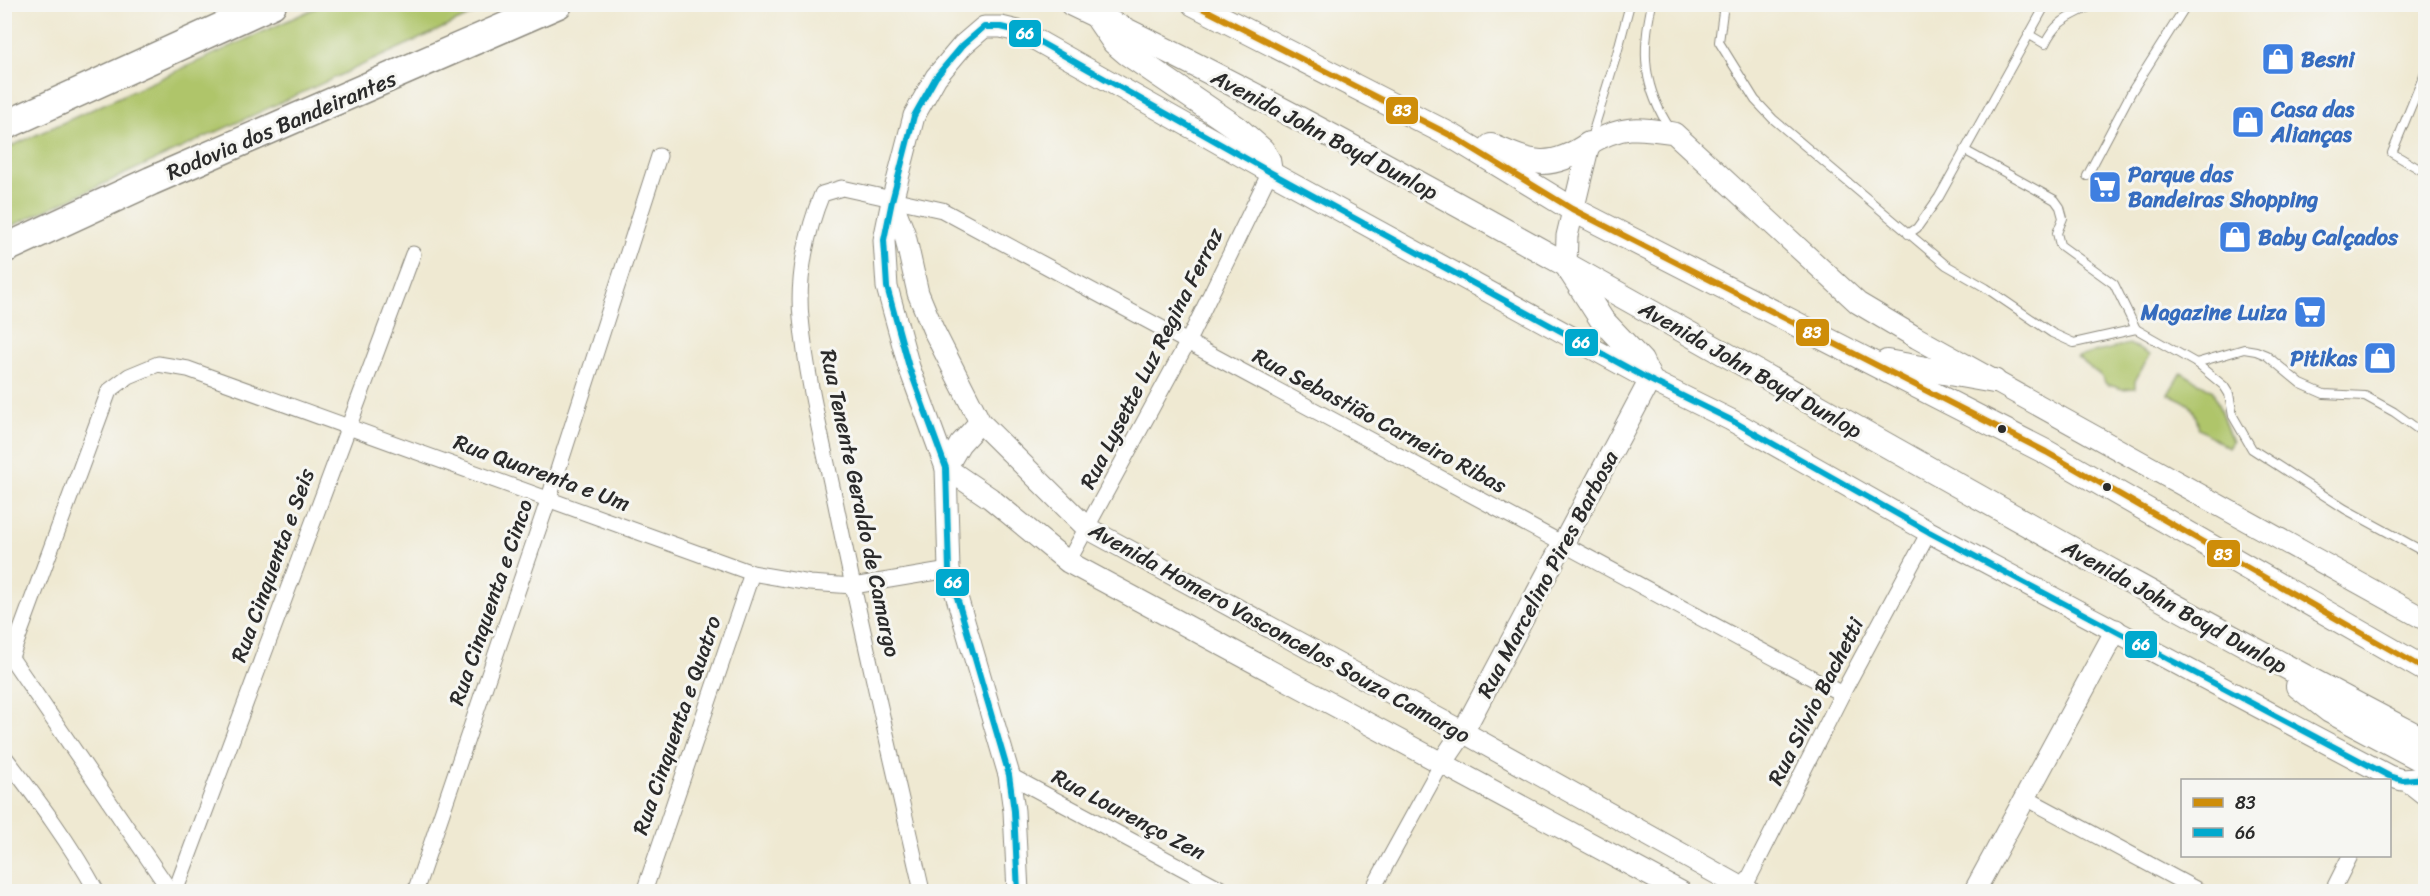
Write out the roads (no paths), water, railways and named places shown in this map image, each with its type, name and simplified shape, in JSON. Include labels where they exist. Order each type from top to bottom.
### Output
[{"type":"highway","points":[[4,126],[272,4]]},
{"type":"highway","name":"Rodovia dos Bandeirantes","points":[[4,249],[151,181],[558,4]]},
{"type":"main road","name":"Avenida John Boyd Dunlop","points":[[1072,4],[1256,95],[1720,350],[1979,499],[2426,741]]},
{"type":"main road","points":[[1194,4],[1452,136],[1572,209],[2046,452],[2426,670]]},
{"type":"main road","points":[[1096,16],[1114,42],[1127,53],[1237,128],[1262,150],[1268,160],[1270,172]]},
{"type":"main road","points":[[1018,891],[1015,821],[1009,775],[949,570],[946,468],[909,367],[887,287],[884,240],[914,116],[936,77],[963,45],[984,27],[1001,27],[1022,32],[1270,172],[1650,380],[1731,420],[1929,531],[2393,779],[2426,778]]},
{"type":"main road","points":[[1452,136],[1480,142],[1534,162],[1551,162],[1564,159],[1610,132],[1634,127],[1674,134],[1858,303],[1994,381],[2426,620]]},
{"type":"main road","points":[[1589,144],[1572,209],[1567,236],[1566,265],[1602,320],[1641,361],[1650,380]]},
{"type":"main road","name":"Avenida Homero Vasconcelos Souza Camargo","points":[[892,201],[905,235],[918,293],[933,329],[980,422],[1087,528],[1463,732],[1745,890]]},
{"type":"main road","points":[[1862,357],[1994,381]]},
{"type":"main road","name":"Rua Marcelino Pires Barbosa","points":[[1442,763],[1463,732],[1650,380]]},
{"type":"main road","points":[[946,468],[960,444],[980,422]]},
{"type":"main road","name":"Avenida Homero Vasconcelos Souza Camargo","points":[[946,468],[990,498],[1068,562],[1681,891]]},
{"type":"main road","points":[[1974,891],[2116,630]]},
{"type":"main road","points":[[2263,654],[2330,711],[2426,762]]},
{"type":"street","name":"Rua Cinquenta e Cinco","points":[[414,891],[549,498],[659,156]]},
{"type":"street","name":"Rua Lysette Luz Regina Ferraz","points":[[1068,562],[1187,344],[1270,172]]},
{"type":"street","name":"Rua Tenente Geraldo de Camargo","points":[[892,201],[866,192],[842,188],[822,194],[811,222],[802,275],[801,317],[816,412],[922,891]]},
{"type":"street","name":"Rua Sebastião Carneiro Ribas","points":[[892,201],[942,210],[1187,344],[1564,542],[1842,694]]},
{"type":"street","name":"Rua Cinquenta e Seis","points":[[173,891],[413,254]]},
{"type":"street","name":"Rua Quarenta e Um","points":[[8,653],[109,391],[129,376],[158,364],[188,369],[752,573],[810,583],[853,586],[949,570]]},
{"type":"street","name":"Rua Silvio Bachetti","points":[[1745,890],[1842,694],[1929,531]]},
{"type":"street","name":"Rua Cinquenta e Quatro","points":[[644,891],[752,573]]},
{"type":"street","points":[[8,653],[173,891]]},
{"type":"street","points":[[4,756],[49,814],[79,858],[97,891]]},
{"type":"street","name":"Rua Marcelino Pires Barbosa","points":[[1371,891],[1442,763]]},
{"type":"street","name":"Rua Lourenço Zen","points":[[1009,775],[1227,891]]},
{"type":"street","points":[[2393,779],[2426,799]]},
{"type":"street","points":[[2026,798],[2201,891]]},
{"type":"street","points":[[2332,891],[2349,857]]},
{"type":"lane","points":[[1589,144],[1630,4]]},
{"type":"lane","points":[[1652,4],[1645,55],[1650,87],[1658,109],[1674,134]]},
{"type":"lane","points":[[1724,4],[1719,42],[1755,99],[1773,119],[1946,265],[1986,288],[2052,333],[2074,343],[2136,330]]},
{"type":"lane","points":[[1908,234],[1917,228],[1939,196],[2046,4]]},
{"type":"lane","points":[[2028,34],[2044,44],[2050,33],[2065,18],[2094,4]]},
{"type":"lane","points":[[2087,176],[2132,91],[2187,4]]},
{"type":"lane","points":[[2426,70],[2392,153],[2426,173]]},
{"type":"lane","points":[[1964,150],[2055,200],[2063,218],[2057,233],[2060,245],[2114,284],[2136,330],[2196,363],[2224,386],[2229,394],[2234,416],[2252,449],[2344,509],[2426,553]]},
{"type":"lane","points":[[2196,363],[2244,349],[2256,351],[2266,356],[2301,384],[2324,394],[2365,396],[2394,412],[2426,435]]},
{"type":"place","name":"Besni","points":[[2278,59]]},
{"type":"place","name":"Casa das Alianças","points":[[2248,122]]},
{"type":"place","name":"Parque das Bandeiras Shopping","points":[[2105,187]]},
{"type":"place","name":"Baby Calçados","points":[[2235,237]]},
{"type":"place","name":"Magazine Luiza","points":[[2310,312]]},
{"type":"place","name":"Pitikas","points":[[2380,358]]}]
